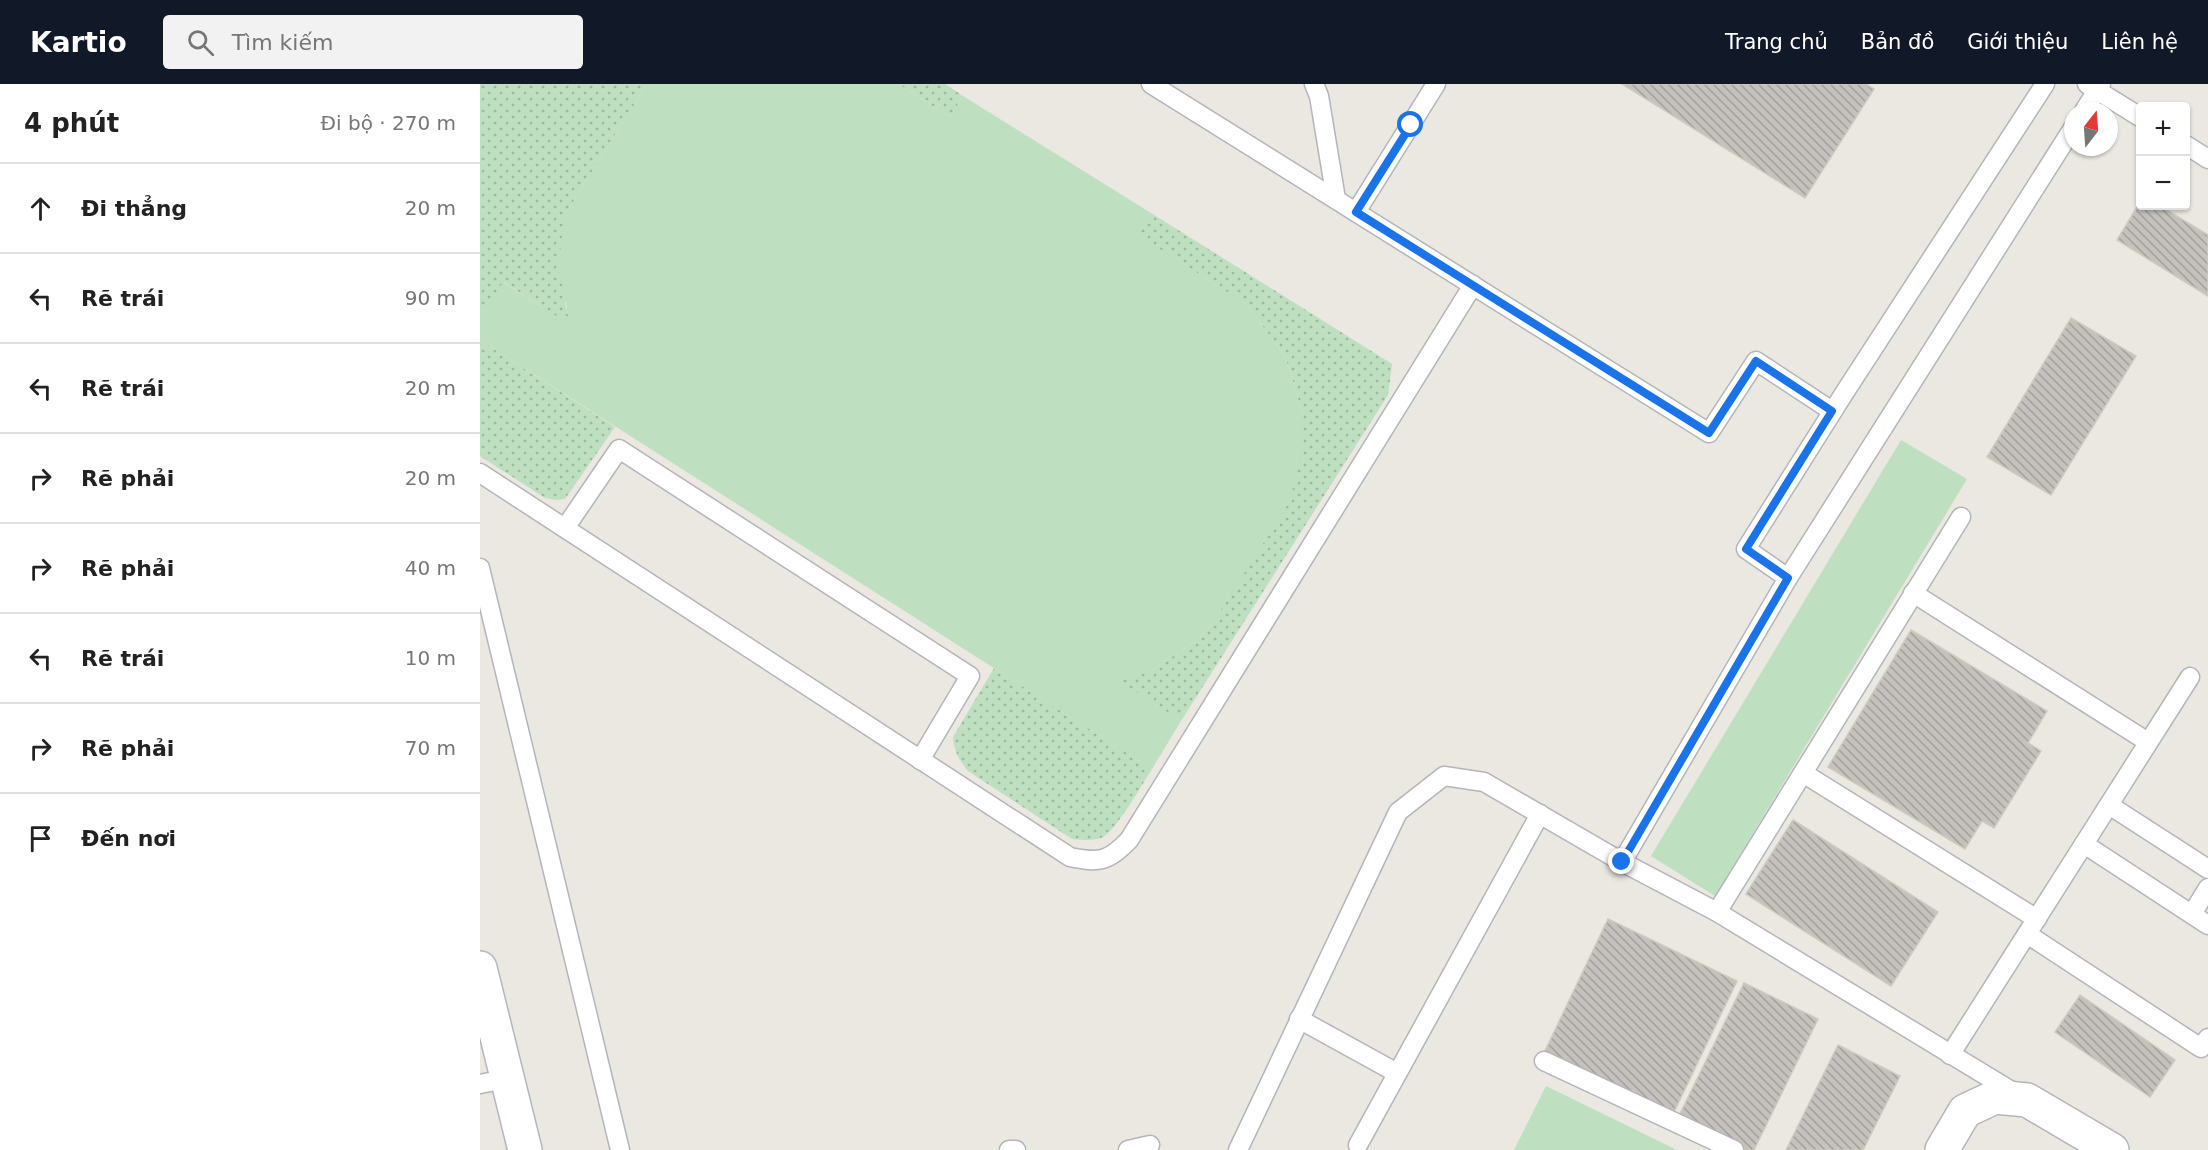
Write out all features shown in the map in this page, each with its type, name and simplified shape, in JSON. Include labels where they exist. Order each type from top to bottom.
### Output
[{"type":"street","points":[[480,968],[493,1082],[525,1150]]},
{"type":"street","points":[[1942,1150],[1965,1111],[1995,1097],[2027,1100],[2112,1150]]},
{"type":"lane","points":[[1151,84],[1709,433],[1756,361],[1832,411]]},
{"type":"lane","points":[[1314,84],[1319,96],[1336,199]]},
{"type":"lane","points":[[1356,212],[1436,84]]},
{"type":"lane","points":[[1788,578],[1746,549],[1832,411],[2045,84]]},
{"type":"lane","points":[[2088,102],[2095,86],[2136,114]]},
{"type":"lane","points":[[1622,862],[1788,578],[2064,142]]},
{"type":"lane","points":[[2190,148],[2208,159]]},
{"type":"lane","points":[[480,473],[1070,857],[1090,861],[1114,855],[1129,840],[1473,285]]},
{"type":"lane","points":[[565,528],[619,449],[970,676],[920,760]]},
{"type":"lane","points":[[1717,912],[1960,517]]},
{"type":"lane","points":[[480,568],[620,1150]]},
{"type":"lane","points":[[1913,594],[2148,742]]},
{"type":"lane","points":[[1950,1055],[2190,677]]},
{"type":"lane","points":[[1803,773],[2032,927],[2201,1048],[2208,1038]]},
{"type":"lane","points":[[1238,1150],[1398,812],[1444,776],[1484,782],[1622,862],[1717,912],[2027,1100]]},
{"type":"lane","points":[[2109,805],[2208,869]]},
{"type":"lane","points":[[1358,1145],[1540,814]]},
{"type":"lane","points":[[2084,844],[2208,925]]},
{"type":"lane","points":[[2192,914],[2208,888]]},
{"type":"lane","points":[[1299,1019],[1397,1073]]},
{"type":"lane","points":[[1544,1061],[1734,1150]]},
{"type":"lane","points":[[1128,1150],[1150,1145]]},
{"type":"lane","points":[[1009,1150],[1016,1150]]},
{"type":"green space","points":[[480,84],[647,84],[566,213],[565,304],[571,326],[504,282],[480,318]]},
{"type":"green space","points":[[647,84],[898,84],[950,117],[963,96],[1151,213],[1138,235],[1246,304],[1285,356],[1303,415],[1303,444],[1288,504],[1213,623],[1198,639],[1156,668],[1120,681],[1181,721],[1152,769],[480,340],[480,318],[503,282],[570,325],[559,269],[566,213]]},
{"type":"green space","points":[[898,84],[945,84],[963,96],[950,117]]},
{"type":"green space","points":[[1151,213],[1392,364],[1388,395],[1181,721],[1119,681],[1156,668],[1198,639],[1213,623],[1303,444],[1303,415],[1285,356],[1246,304],[1137,235]]},
{"type":"green space","points":[[480,340],[615,427],[565,499],[545,498],[480,456]]},
{"type":"green space","points":[[1901,440],[1967,479],[1715,896],[1651,856]]},
{"type":"green space","points":[[994,668],[1152,769],[1114,827],[1101,838],[1072,839],[968,771],[962,763],[953,737]]},
{"type":"green space","points":[[1546,1086],[1677,1150],[1514,1150]]},
{"type":"building","points":[[1622,84],[1866,84],[1874,89],[1805,198]]},
{"type":"building","points":[[2136,209],[2167,210],[2208,235],[2208,296],[2117,240]]},
{"type":"building","points":[[2071,318],[2136,356],[2051,495],[1987,457]]},
{"type":"building","points":[[1911,630],[2047,711],[2028,743],[2041,751],[1994,828],[1982,821],[1965,849],[1828,767]]},
{"type":"building","points":[[1793,820],[1938,912],[1891,986],[1746,894]]},
{"type":"building","points":[[1608,919],[1737,981],[1673,1114],[1544,1053]]},
{"type":"building","points":[[1744,983],[1818,1019],[1754,1150],[1743,1150],[1678,1118]]},
{"type":"building","points":[[2080,995],[2175,1060],[2150,1097],[2055,1032]]},
{"type":"building","points":[[1838,1045],[1900,1076],[1863,1150],[1786,1150]]},
{"type":"route","points":[[1411,125],[1356,212],[1709,433],[1756,361],[1832,411],[1746,549],[1788,578],[1622,862]]}]
